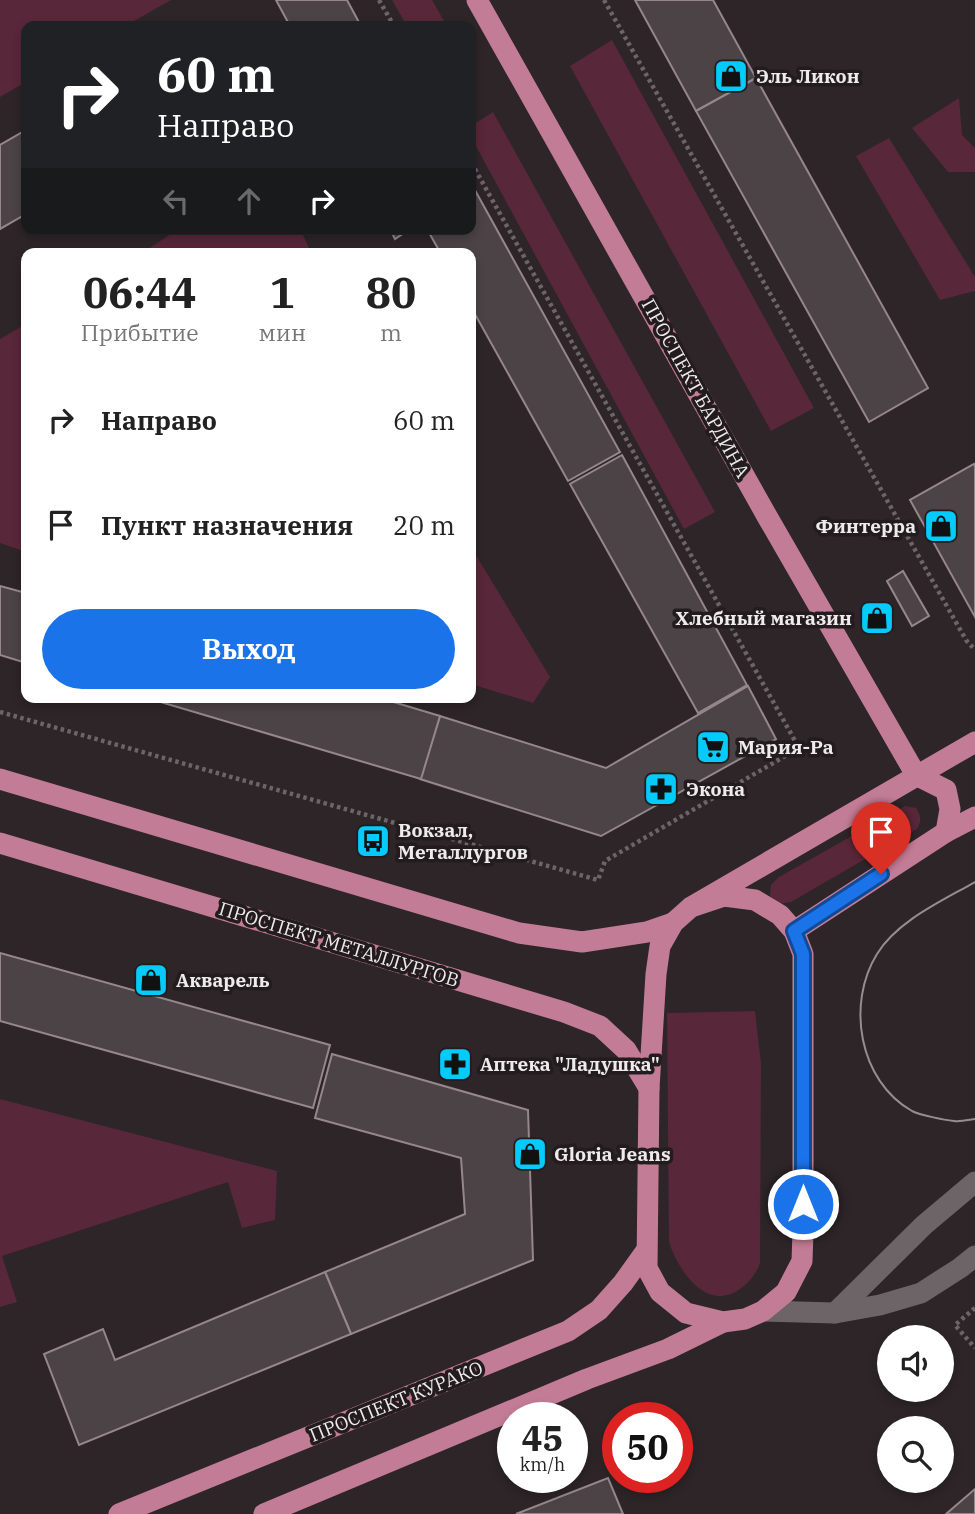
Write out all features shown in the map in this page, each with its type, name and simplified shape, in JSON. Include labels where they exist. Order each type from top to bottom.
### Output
[{"type":"main road","name":"ПРОСПЕКТ БАРДИНА","points":[[477,0],[768,518],[916,775]]},
{"type":"main road","points":[[723,1322],[687,1313],[660,1292],[647,1268],[649,1088],[660,946],[673,923],[691,907],[975,742]]},
{"type":"main road","points":[[916,775],[946,790],[950,809],[946,832]]},
{"type":"main road","points":[[0,779],[519,933],[582,942],[647,932],[673,923]]},
{"type":"main road","points":[[794,931],[946,832],[975,817]]},
{"type":"main road","name":"ПРОСПЕКТ МЕТАЛЛУРГОВ","points":[[0,843],[564,1012],[600,1026],[626,1050],[649,1088]]},
{"type":"main road","points":[[264,1514],[587,1379],[668,1349],[723,1322],[744,1319],[763,1311],[786,1292],[802,1261],[803,954],[794,931],[780,915],[755,900],[724,896],[691,907]]},
{"type":"main road","name":"ПРОСПЕКТ КУРАКО","points":[[119,1514],[568,1331],[599,1310],[646,1251]]},
{"type":"lane","points":[[835,1313],[924,1225],[975,1182]]},
{"type":"lane","points":[[763,1311],[835,1313],[880,1305],[921,1293],[975,1256]]},
{"type":"path","points":[[379,0],[391,21]]},
{"type":"path","points":[[604,0],[960,628],[975,650]]},
{"type":"path","points":[[0,712],[597,880],[604,861],[799,748],[476,171]]},
{"type":"path","points":[[975,1308],[955,1325],[975,1348]]},
{"type":"shaded area","points":[[0,0],[171,0],[134,21],[21,21],[21,85],[0,97]]},
{"type":"shaded area","points":[[392,0],[432,0],[444,21],[404,21]]},
{"type":"shaded area","points":[[612,40],[814,408],[771,431],[570,66]]},
{"type":"shaded area","points":[[959,98],[962,135],[975,148],[975,172],[948,172],[912,128]]},
{"type":"shaded area","points":[[493,112],[715,512],[684,529],[476,146],[476,123]]},
{"type":"shaded area","points":[[889,138],[975,277],[975,291],[940,300],[856,156]]},
{"type":"shaded area","points":[[170,235],[303,235],[309,248],[149,248]]},
{"type":"shaded area","points":[[21,327],[21,550],[0,543],[0,339]]},
{"type":"shaded area","points":[[476,555],[550,677],[533,703],[476,686]]},
{"type":"shaded area","points":[[905,806],[918,811],[920,821],[917,829],[791,902],[778,904],[770,896],[771,885],[779,877]]},
{"type":"shaded area","points":[[755,1011],[761,1064],[760,1263],[743,1287],[728,1295],[716,1296],[705,1292],[686,1276],[669,1242],[667,1013]]},
{"type":"shaded area","points":[[0,1099],[277,1171],[275,1220],[242,1228],[228,1182],[2,1256],[17,1302],[0,1307]]},
{"type":"building","points":[[276,0],[347,0],[358,21],[287,21]]},
{"type":"building","points":[[635,0],[713,0],[756,78],[696,111]]},
{"type":"building","points":[[756,78],[928,388],[869,422],[696,111]]},
{"type":"building","points":[[21,133],[21,217],[0,229],[0,145]]},
{"type":"building","points":[[476,192],[620,452],[568,481],[476,316],[476,248],[438,248],[430,235],[476,235]]},
{"type":"building","points":[[622,455],[747,685],[698,713],[570,484]]},
{"type":"building","points":[[974,464],[975,466],[975,617],[910,500]]},
{"type":"building","points":[[903,571],[929,616],[912,626],[887,581]]},
{"type":"building","points":[[0,586],[21,592],[21,661],[0,655]]},
{"type":"building","points":[[748,686],[776,739],[601,836],[420,779],[440,716],[606,768]]},
{"type":"building","points":[[164,703],[397,703],[440,716],[421,779]]},
{"type":"building","points":[[0,953],[330,1045],[313,1108],[0,1021]]},
{"type":"building","points":[[332,1054],[528,1110],[533,1260],[351,1334],[325,1272],[465,1214],[461,1158],[315,1118]]},
{"type":"building","points":[[325,1272],[351,1334],[79,1445],[44,1354],[103,1329],[115,1360]]},
{"type":"building","points":[[602,1480],[602,1493],[614,1493],[623,1514],[516,1514],[570,1493],[588,1493],[588,1486]]},
{"type":"building","points":[[975,1489],[975,1514],[946,1514]]},
{"type":"tram line","points":[[975,882],[921,913],[886,942],[867,974],[860,1018],[869,1061],[894,1098],[912,1111],[926,1116],[956,1121],[975,1119]]},
{"type":"place","name":"Эль Ликон","points":[[731,76]]},
{"type":"place","name":"Финтерра","points":[[941,526]]},
{"type":"place","name":"Хлебный магазин","points":[[877,618]]},
{"type":"place","name":"Мария-Ра","points":[[713,747]]},
{"type":"place","name":"Экона","points":[[661,789]]},
{"type":"place","name":"Вокзал, Металлургов","points":[[373,841]]},
{"type":"place","name":"Акварель","points":[[151,980]]},
{"type":"place","name":"Аптека \"Ладушка\"","points":[[455,1064]]},
{"type":"place","name":"Gloria Jeans","points":[[530,1154]]},
{"type":"route","points":[[803,1204],[803,954],[794,931],[881,874]]}]
